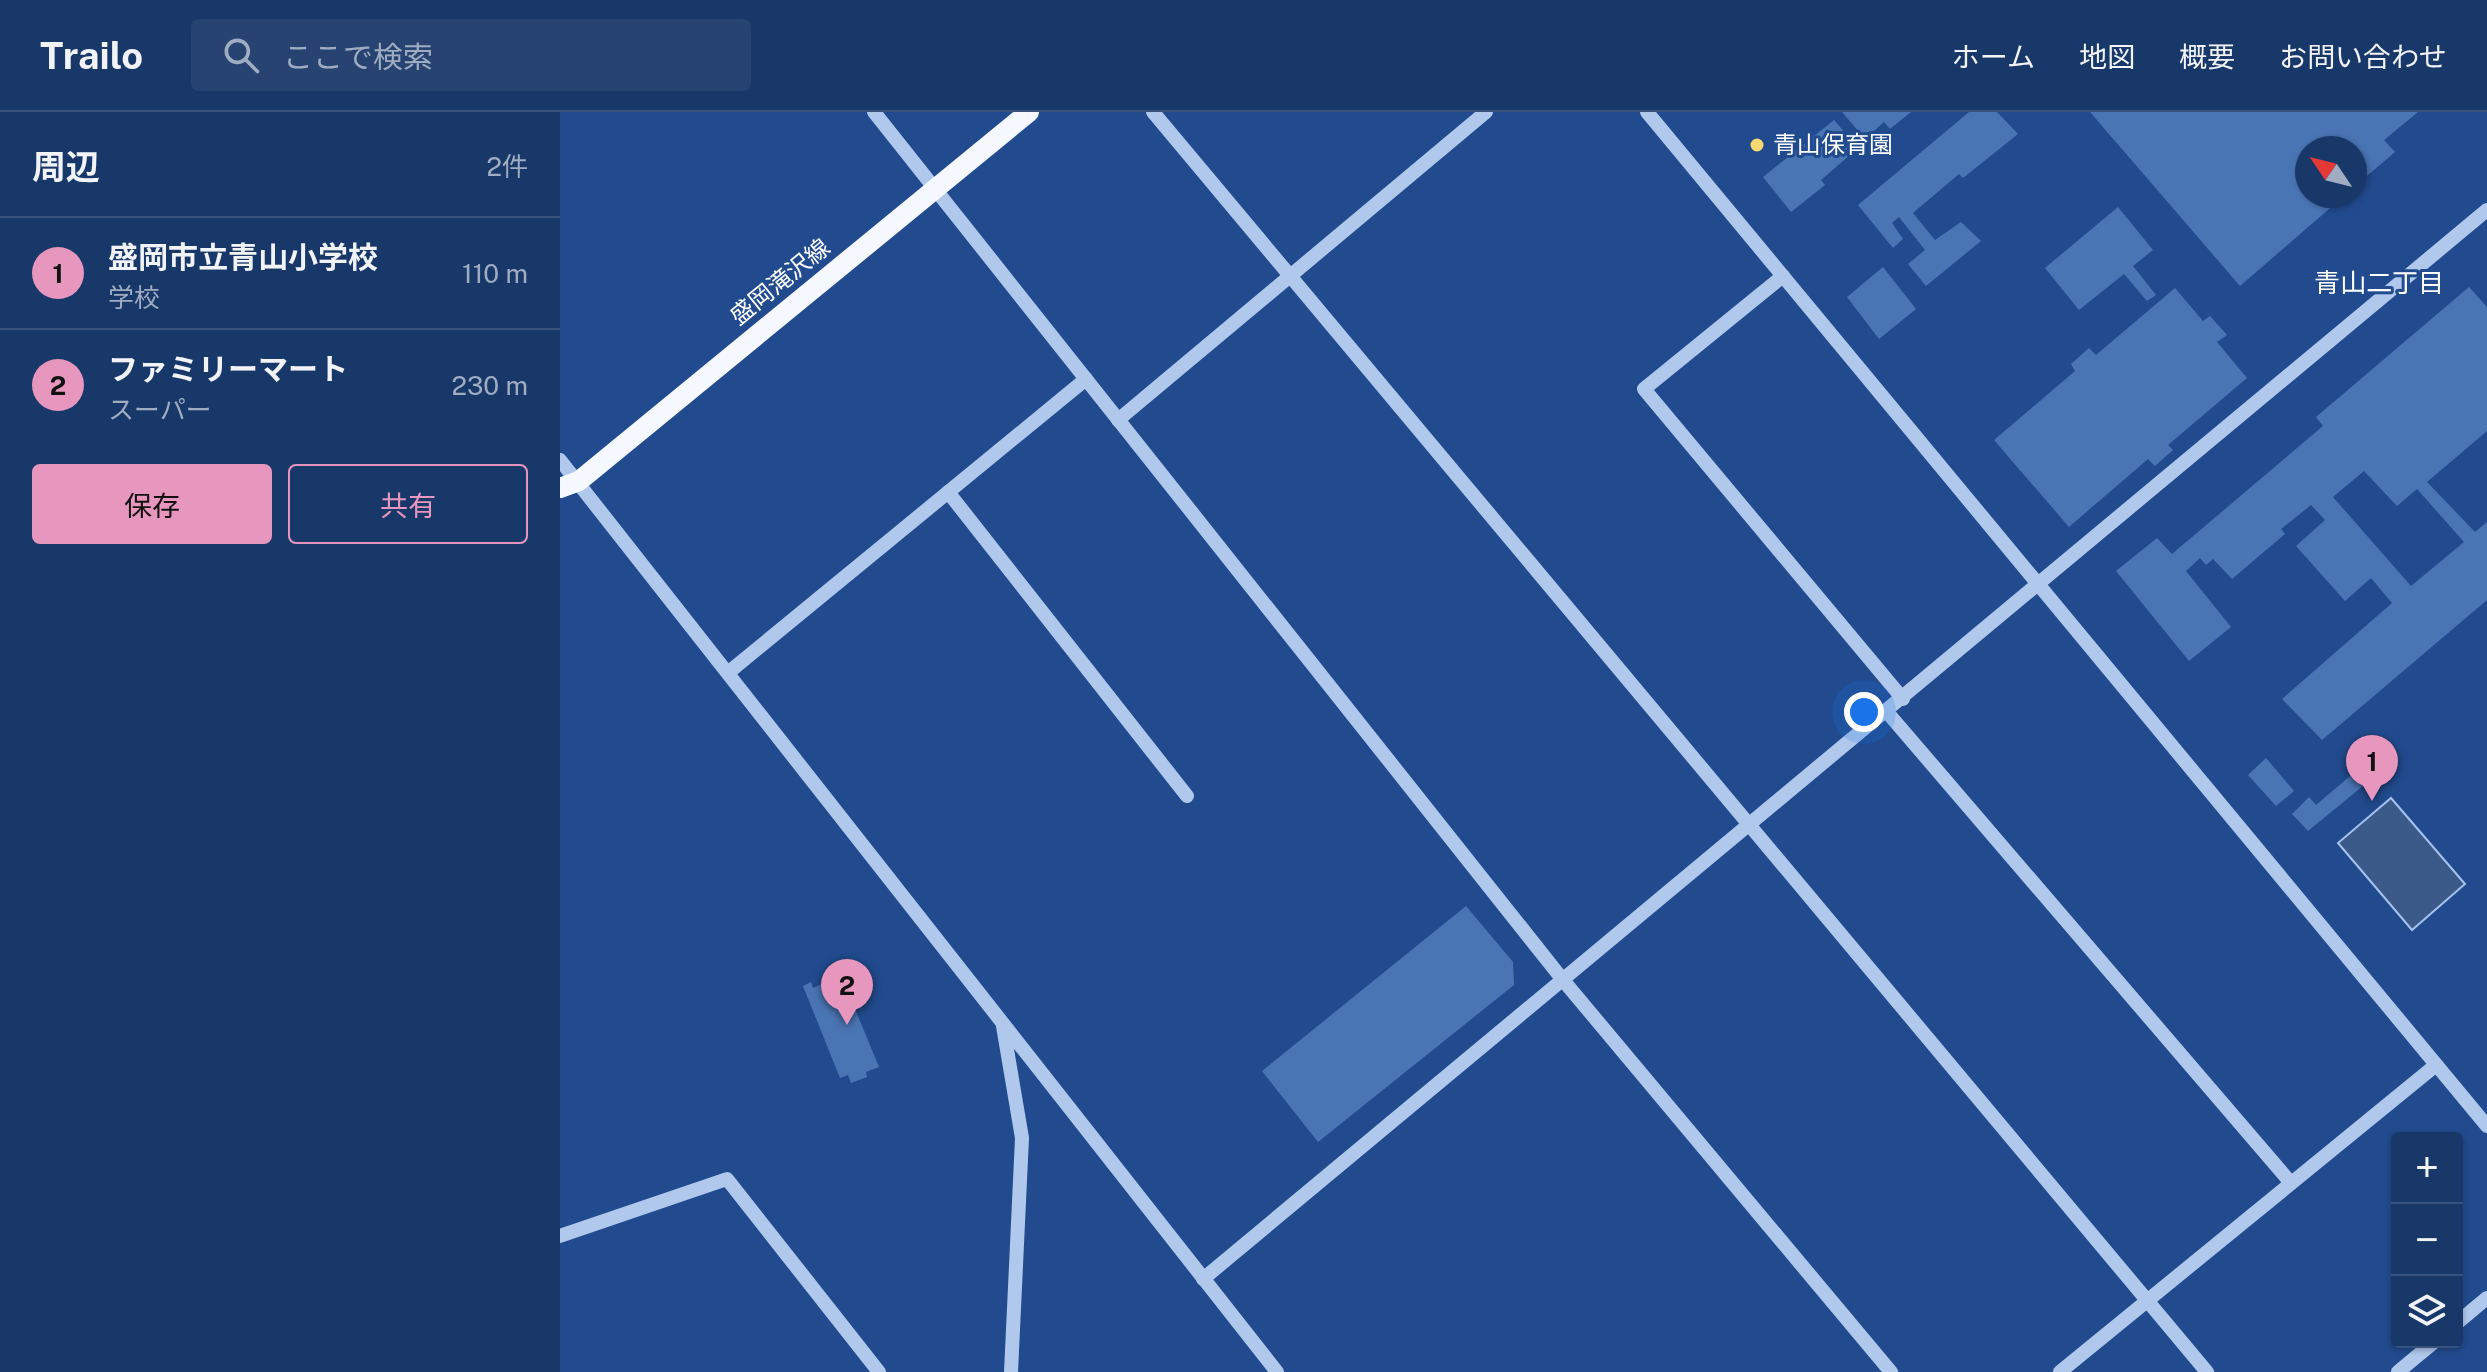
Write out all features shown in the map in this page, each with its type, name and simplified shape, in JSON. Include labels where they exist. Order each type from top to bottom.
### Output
[{"type":"main road","name":"盛岡滝沢線","points":[[569,484],[1029,112]]},
{"type":"street","points":[[874,112],[1563,980],[1891,1372]]},
{"type":"street","points":[[1153,112],[2207,1372]]},
{"type":"street","points":[[1118,420],[1486,112]]},
{"type":"street","points":[[1647,112],[2487,1126]]},
{"type":"street","points":[[1203,1279],[2487,210]]},
{"type":"street","points":[[1783,276],[1644,389],[1903,699]]},
{"type":"street","points":[[729,672],[1086,379]]},
{"type":"street","points":[[560,460],[569,484],[729,672],[1277,1372]]},
{"type":"street","points":[[948,492],[1187,796]]},
{"type":"street","points":[[1887,712],[2291,1183]]},
{"type":"street","points":[[1002,1022],[1022,1138],[1011,1372]]},
{"type":"street","points":[[2060,1372],[2436,1065]]},
{"type":"street","points":[[560,1236],[727,1179],[879,1372]]},
{"type":"street","points":[[2463,1318],[2487,1298]]},
{"type":"street","points":[[2398,1372],[2427,1348]]},
{"type":"water","points":[[2391,798],[2465,884],[2412,930],[2338,843]]},
{"type":"building","points":[[1842,112],[1911,112],[1890,129],[1884,122],[1865,139]]},
{"type":"building","points":[[1969,112],[1997,112],[2018,134],[1963,178],[1959,174],[1913,213],[1935,240],[1961,222],[1981,241],[1926,286],[1908,264],[1925,250],[1899,217],[1892,223],[1903,239],[1893,248],[1858,205]]},
{"type":"building","points":[[2090,112],[2418,112],[2384,140],[2395,152],[2367,176],[2367,136],[2295,136],[2295,208],[2330,208],[2240,286]]},
{"type":"building","points":[[1834,120],[1858,148],[1821,180],[1825,185],[1791,212],[1763,177]]},
{"type":"building","points":[[2118,207],[2153,250],[2133,266],[2156,295],[2147,301],[2124,274],[2079,310],[2045,268]]},
{"type":"building","points":[[1883,267],[1916,309],[1879,339],[1847,297]]},
{"type":"building","points":[[2469,287],[2487,307],[2487,431],[2427,482],[2475,532],[2487,522],[2487,600],[2322,740],[2282,699],[2392,603],[2371,578],[2345,601],[2296,546],[2325,520],[2311,505],[2281,529],[2285,534],[2232,579],[2213,559],[2206,565],[2200,558],[2186,571],[2231,627],[2189,661],[2116,571],[2157,538],[2172,554],[2323,426],[2316,417]],"holes":[[[2364,471],[2397,506],[2417,489],[2464,542],[2411,586],[2333,497]]]},
{"type":"building","points":[[2175,288],[2203,321],[2210,316],[2227,335],[2217,342],[2247,378],[2168,445],[2173,450],[2155,466],[2148,459],[2069,527],[1994,440],[2075,371],[2071,364],[2089,348],[2096,355]]},
{"type":"building","points":[[2266,758],[2294,791],[2276,806],[2248,775]]},
{"type":"building","points":[[2369,760],[2380,772],[2308,831],[2292,814],[2309,797],[2316,805]]},
{"type":"building","points":[[1466,906],[1513,962],[1514,985],[1318,1142],[1262,1071]]},
{"type":"building","points":[[841,975],[879,1067],[866,1072],[867,1077],[851,1083],[848,1075],[840,1078],[803,986],[811,982],[813,988]]},
{"type":"place","name":"青山保育園","points":[[1757,145]]},
{"type":"place","name":"盛岡市立青山小学校","points":[[2372,801]]},
{"type":"place","name":"ファミリーマート","points":[[847,1025]]},
{"type":"district","name":"青山二丁目","points":[[2379,283]]}]
